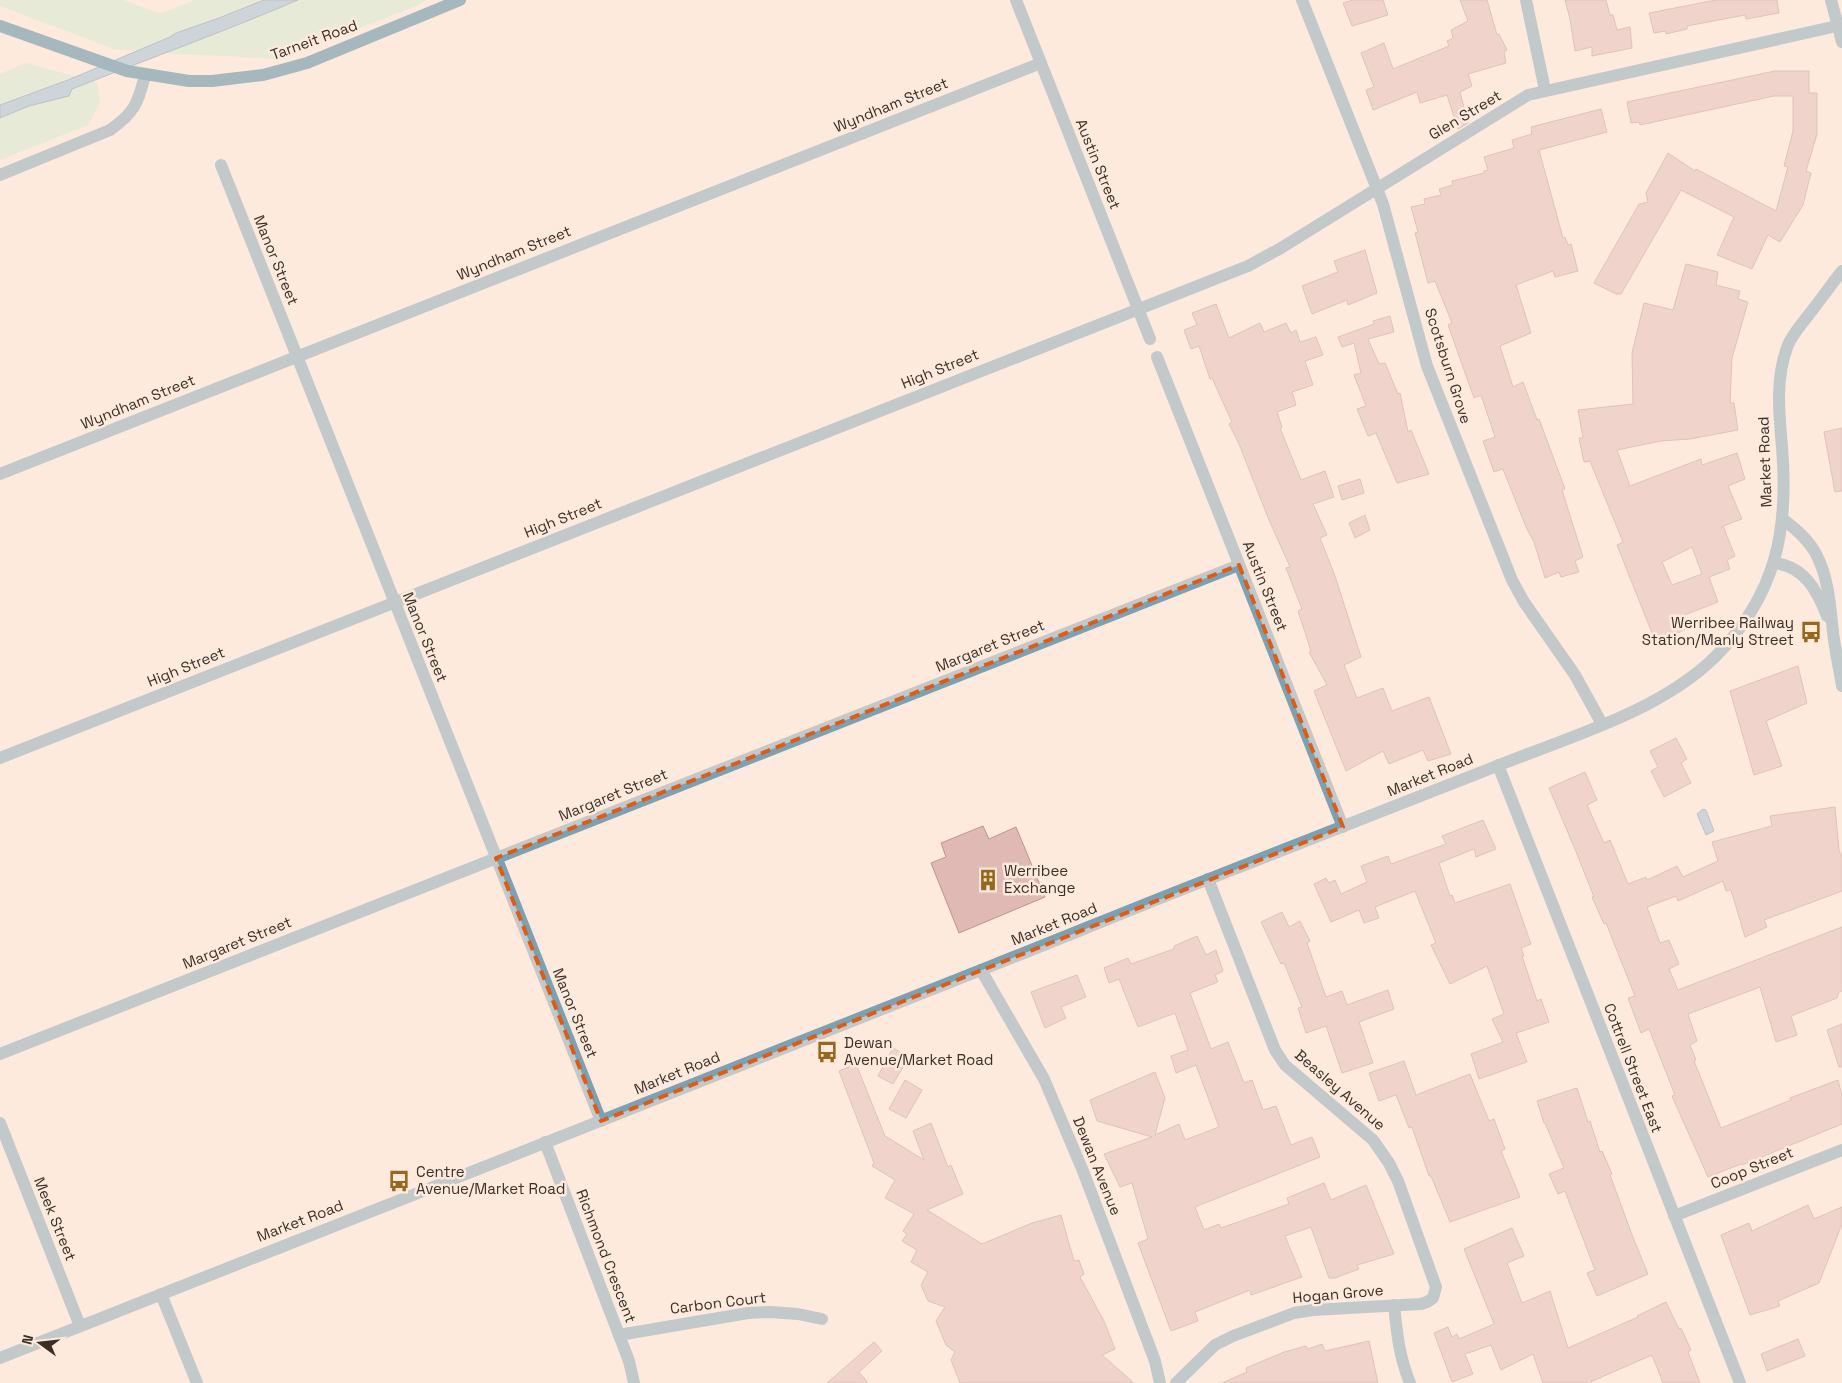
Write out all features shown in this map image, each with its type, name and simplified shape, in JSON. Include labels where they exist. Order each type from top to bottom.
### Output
[{"type":"main road","name":"Tarneit Road","points":[[0,26],[118,68],[145,75],[190,81],[237,79],[270,74],[307,63],[460,0]]},
{"type":"street","name":"Austin Street","points":[[1016,0],[1150,339]]},
{"type":"street","name":"Scotsburn Grove","points":[[1302,0],[1383,204],[1433,382],[1512,580],[1524,602],[1575,675],[1602,724]]},
{"type":"street","points":[[1526,0],[1545,90]]},
{"type":"street","points":[[1831,0],[1842,42]]},
{"type":"street","name":"Glen Street","points":[[1138,308],[1262,259],[1528,95],[1837,26]]},
{"type":"street","name":"Wyndham Street","points":[[0,474],[1041,63]]},
{"type":"street","points":[[0,174],[110,130],[126,119],[134,109],[141,93],[145,75]]},
{"type":"street","name":"Manor Street","points":[[221,165],[601,1121]]},
{"type":"street","name":"Market Road","points":[[0,1358],[1343,827],[1602,724],[1658,699],[1681,685],[1705,666],[1730,639],[1758,601],[1774,563],[1784,520],[1785,484],[1779,394],[1782,366],[1790,340],[1842,272]]},
{"type":"street","name":"High Street","points":[[0,758],[1138,308]]},
{"type":"street","name":"Austin Street","points":[[1158,356],[1343,827]]},
{"type":"street","points":[[1784,520],[1804,536],[1817,555],[1829,592],[1842,686]]},
{"type":"street","points":[[1774,563],[1792,566],[1813,586],[1819,594],[1834,635]]},
{"type":"street","name":"Margaret Street","points":[[0,1054],[1239,565]]},
{"type":"street","name":"Cottrell Street East","points":[[1498,765],[1740,1383]]},
{"type":"street","name":"Beasley Avenue","points":[[1208,879],[1279,1058],[1373,1140],[1389,1162],[1398,1181],[1436,1288],[1433,1298]]},
{"type":"street","name":"Dewan Avenue","points":[[982,970],[1044,1079],[1096,1206],[1155,1361],[1160,1383]]},
{"type":"street","name":"Meek Street","points":[[0,1123],[80,1326]]},
{"type":"street","name":"Richmond Crescent","points":[[545,1142],[629,1360],[634,1383]]},
{"type":"street","name":"Coop Street","points":[[1674,1216],[1842,1150]]},
{"type":"street","points":[[161,1294],[196,1383]]},
{"type":"street","name":"Hogan Grove","points":[[1176,1383],[1216,1345],[1233,1336],[1285,1316],[1312,1310],[1421,1304],[1433,1298]]},
{"type":"street","points":[[1394,1305],[1399,1352],[1410,1383]]},
{"type":"street","name":"Carbon Court","points":[[619,1335],[748,1313],[770,1312],[822,1319]]},
{"type":"highlighted area","points":[[1239,565],[1343,827],[601,1121],[496,858]]},
{"type":"green space","points":[[0,0],[124,0],[160,14],[195,0],[426,0],[419,5],[327,41],[274,59],[114,49],[0,6]]},
{"type":"green space","points":[[26,63],[97,82],[100,103],[88,125],[0,160],[0,74]]},
{"type":"water","points":[[264,0],[298,0],[72,89],[69,96],[29,106],[0,118],[0,105],[68,80],[176,33]]},
{"type":"water","points":[[1703,809],[1706,810],[1714,831],[1706,835],[1697,814]]},
{"type":"building","points":[[1353,0],[1383,0],[1388,15],[1352,26],[1343,3]]},
{"type":"building","points":[[1460,0],[1487,0],[1497,35],[1499,34],[1507,50],[1504,52],[1506,63],[1468,74],[1472,86],[1460,92],[1468,123],[1458,129],[1447,95],[1420,103],[1417,92],[1373,110],[1366,90],[1374,87],[1361,53],[1384,43],[1393,69],[1449,46],[1447,41],[1453,38],[1451,30],[1468,21]]},
{"type":"building","points":[[1565,0],[1606,0],[1617,30],[1630,27],[1632,48],[1592,56],[1592,47],[1575,51]]},
{"type":"building","points":[[1716,0],[1777,0],[1779,13],[1746,19],[1745,15],[1687,26],[1687,29],[1666,34],[1666,31],[1654,33],[1649,13]]},
{"type":"building","points":[[1775,71],[1809,71],[1809,93],[1817,93],[1817,134],[1806,171],[1811,173],[1803,205],[1780,242],[1768,235],[1752,269],[1717,255],[1734,217],[1681,190],[1621,294],[1616,294],[1594,283],[1639,204],[1648,202],[1646,193],[1668,153],[1695,171],[1696,169],[1776,211],[1788,167],[1784,166],[1793,131],[1793,96],[1774,96],[1640,125],[1639,122],[1631,123],[1627,102]]},
{"type":"building","points":[[1601,109],[1607,132],[1539,150],[1563,238],[1565,237],[1568,245],[1571,244],[1578,271],[1555,277],[1553,271],[1516,285],[1531,333],[1500,346],[1513,387],[1523,382],[1537,420],[1539,419],[1565,489],[1562,490],[1583,557],[1575,561],[1579,572],[1561,577],[1559,572],[1545,578],[1534,542],[1526,527],[1503,469],[1494,472],[1483,441],[1495,437],[1481,395],[1474,398],[1448,325],[1452,323],[1435,281],[1428,283],[1415,233],[1418,232],[1411,207],[1425,204],[1424,199],[1441,195],[1439,189],[1453,185],[1452,181],[1484,173],[1484,171],[1488,170],[1484,157],[1514,148],[1512,140],[1532,134],[1531,127]]},
{"type":"building","points":[[1365,250],[1377,293],[1348,305],[1347,300],[1312,314],[1302,286],[1338,272],[1334,261]]},
{"type":"building","points":[[1686,264],[1718,272],[1716,285],[1740,291],[1738,299],[1748,302],[1732,358],[1730,403],[1734,403],[1738,430],[1690,439],[1661,441],[1617,450],[1630,486],[1701,459],[1702,465],[1737,453],[1745,479],[1728,486],[1742,519],[1723,526],[1735,556],[1727,560],[1730,569],[1709,577],[1718,602],[1682,616],[1686,629],[1656,643],[1617,545],[1623,542],[1590,461],[1584,462],[1579,438],[1583,438],[1578,410],[1633,404],[1632,353],[1644,303],[1673,310]],"holes":[[[1692,547],[1702,574],[1672,585],[1662,562]]]},
{"type":"building","points":[[1216,304],[1229,338],[1260,323],[1264,332],[1286,323],[1291,333],[1296,330],[1300,342],[1316,337],[1323,355],[1305,361],[1313,385],[1292,392],[1296,405],[1277,412],[1282,427],[1280,428],[1301,480],[1325,471],[1334,497],[1313,504],[1327,535],[1320,538],[1335,576],[1361,657],[1344,665],[1357,698],[1383,688],[1392,711],[1429,697],[1451,754],[1428,761],[1423,750],[1389,764],[1383,751],[1346,771],[1314,691],[1327,685],[1309,652],[1311,651],[1298,611],[1302,609],[1286,568],[1290,567],[1229,424],[1232,422],[1212,378],[1210,379],[1199,346],[1191,349],[1184,330],[1197,325],[1192,313]]},
{"type":"building","points":[[1390,316],[1394,332],[1368,339],[1379,364],[1385,363],[1398,394],[1400,393],[1408,432],[1411,430],[1429,474],[1397,483],[1376,433],[1368,436],[1357,409],[1366,406],[1354,375],[1361,373],[1354,343],[1342,347],[1338,337],[1374,324],[1373,321]]},
{"type":"building","points":[[1842,428],[1842,491],[1835,492],[1824,432]]},
{"type":"building","points":[[1360,479],[1364,493],[1342,500],[1338,486]]},
{"type":"building","points":[[1365,515],[1370,530],[1355,538],[1349,523]]},
{"type":"building","points":[[1798,666],[1807,703],[1766,721],[1782,766],[1754,775],[1730,691]]},
{"type":"building","points":[[1676,738],[1687,759],[1681,763],[1691,783],[1664,797],[1651,771],[1658,767],[1650,751]]},
{"type":"building","points":[[1585,772],[1597,800],[1587,805],[1604,843],[1610,840],[1628,884],[1646,877],[1647,880],[1677,866],[1683,877],[1718,861],[1712,842],[1772,826],[1770,816],[1835,807],[1839,850],[1842,857],[1842,891],[1764,920],[1767,927],[1745,937],[1731,890],[1726,891],[1723,881],[1678,901],[1676,896],[1647,907],[1660,943],[1669,940],[1679,964],[1669,969],[1678,990],[1842,927],[1842,991],[1839,992],[1837,998],[1791,1016],[1797,1035],[1776,1042],[1760,987],[1688,1014],[1697,1041],[1690,1045],[1696,1060],[1694,1061],[1721,1128],[1791,1100],[1790,1098],[1838,1080],[1842,1096],[1842,1124],[1708,1177],[1672,1096],[1675,1095],[1649,1029],[1641,1033],[1628,998],[1635,996],[1606,923],[1604,924],[1592,897],[1594,897],[1549,788]]},
{"type":"building","points":[[1483,820],[1496,849],[1476,857],[1474,849],[1439,863],[1450,896],[1452,895],[1455,903],[1510,884],[1531,944],[1521,948],[1524,956],[1522,956],[1537,1001],[1541,999],[1549,1022],[1516,1033],[1527,1062],[1479,1079],[1471,1054],[1503,1042],[1492,1019],[1504,1014],[1487,966],[1450,984],[1431,945],[1436,943],[1415,891],[1375,907],[1379,918],[1364,923],[1359,910],[1331,922],[1314,884],[1326,878],[1329,883],[1335,880],[1341,894],[1367,882],[1361,866],[1388,856],[1391,864],[1446,844],[1442,836]]},
{"type":"building","name":"Werribee Exchange","points":[[983,826],[989,839],[1016,827],[1045,897],[959,933],[931,863],[946,857],[941,843]]},
{"type":"building","points":[[1282,912],[1289,927],[1300,921],[1310,941],[1307,943],[1326,997],[1342,991],[1347,1005],[1388,990],[1394,1009],[1359,1022],[1373,1063],[1342,1073],[1326,1026],[1306,1033],[1298,1008],[1302,1007],[1284,963],[1281,964],[1261,922]]},
{"type":"building","points":[[1197,936],[1206,955],[1216,950],[1223,971],[1215,975],[1218,982],[1190,993],[1211,1049],[1228,1042],[1244,1083],[1252,1080],[1263,1110],[1276,1106],[1291,1145],[1312,1137],[1320,1157],[1195,1207],[1204,1230],[1219,1224],[1221,1228],[1289,1204],[1287,1198],[1324,1183],[1331,1200],[1366,1185],[1394,1254],[1357,1265],[1359,1269],[1335,1278],[1329,1278],[1311,1227],[1285,1236],[1302,1277],[1251,1295],[1250,1290],[1195,1312],[1198,1321],[1171,1331],[1138,1243],[1148,1239],[1132,1183],[1120,1187],[1104,1154],[1152,1137],[1097,1121],[1090,1100],[1155,1072],[1165,1098],[1155,1135],[1179,1124],[1185,1140],[1219,1127],[1196,1065],[1176,1073],[1171,1056],[1188,1050],[1175,1013],[1138,1027],[1119,979],[1109,983],[1104,968],[1128,958],[1131,964],[1174,949],[1174,946]]},
{"type":"building","points":[[1077,975],[1086,997],[1061,1007],[1066,1018],[1045,1028],[1031,992]]},
{"type":"building","points":[[1842,1024],[1842,1067],[1839,1067],[1827,1030]]},
{"type":"building","points":[[893,1048],[909,1057],[893,1084],[878,1076]]},
{"type":"building","points":[[1404,1061],[1416,1095],[1470,1074],[1489,1121],[1494,1119],[1505,1149],[1501,1151],[1520,1197],[1450,1222],[1431,1176],[1429,1176],[1412,1127],[1409,1128],[1396,1095],[1379,1101],[1369,1073]]},
{"type":"building","points":[[856,1064],[885,1136],[924,1160],[913,1131],[931,1123],[948,1167],[951,1165],[963,1194],[927,1210],[982,1244],[1032,1223],[1061,1215],[1074,1261],[1079,1260],[1084,1274],[1080,1277],[1104,1321],[1115,1349],[1102,1355],[1134,1383],[960,1383],[951,1360],[955,1352],[946,1345],[936,1321],[945,1307],[928,1301],[921,1285],[928,1272],[911,1262],[917,1250],[902,1241],[907,1234],[903,1231],[914,1214],[885,1198],[895,1180],[872,1166],[874,1163],[839,1071]]},
{"type":"building","points":[[905,1080],[922,1090],[906,1118],[889,1109]]},
{"type":"building","points":[[1577,1088],[1600,1152],[1602,1151],[1612,1174],[1610,1175],[1648,1274],[1597,1296],[1587,1273],[1595,1270],[1565,1191],[1558,1194],[1549,1174],[1564,1168],[1544,1123],[1537,1101]]},
{"type":"building","points":[[1808,1205],[1814,1219],[1842,1207],[1842,1224],[1819,1283],[1778,1301],[1780,1306],[1750,1315],[1721,1235],[1749,1223],[1752,1231]]},
{"type":"building","points":[[1512,1228],[1524,1256],[1507,1263],[1522,1303],[1550,1291],[1568,1348],[1638,1317],[1666,1302],[1691,1350],[1688,1352],[1700,1383],[1663,1383],[1652,1355],[1588,1383],[1543,1383],[1533,1354],[1501,1370],[1491,1345],[1465,1354],[1473,1374],[1452,1382],[1434,1333],[1448,1327],[1452,1337],[1457,1334],[1459,1339],[1494,1324],[1464,1249]]},
{"type":"building","points":[[1798,1339],[1805,1356],[1767,1371],[1761,1354]]},
{"type":"building","points":[[1369,1341],[1378,1383],[1222,1383],[1247,1372],[1246,1368],[1284,1352],[1306,1346],[1308,1349],[1322,1344],[1325,1351]]},
{"type":"building","points":[[874,1342],[882,1351],[859,1372],[868,1383],[827,1383]]},
{"type":"place","name":"Werribee Railway Station/Manly Street","points":[[1811,632]]},
{"type":"place","name":"Werribee Exchange","points":[[988,880]]},
{"type":"place","name":"Dewan Avenue/Market Road","points":[[827,1052]]},
{"type":"place","name":"Centre Avenue/Market Road","points":[[399,1181]]}]
